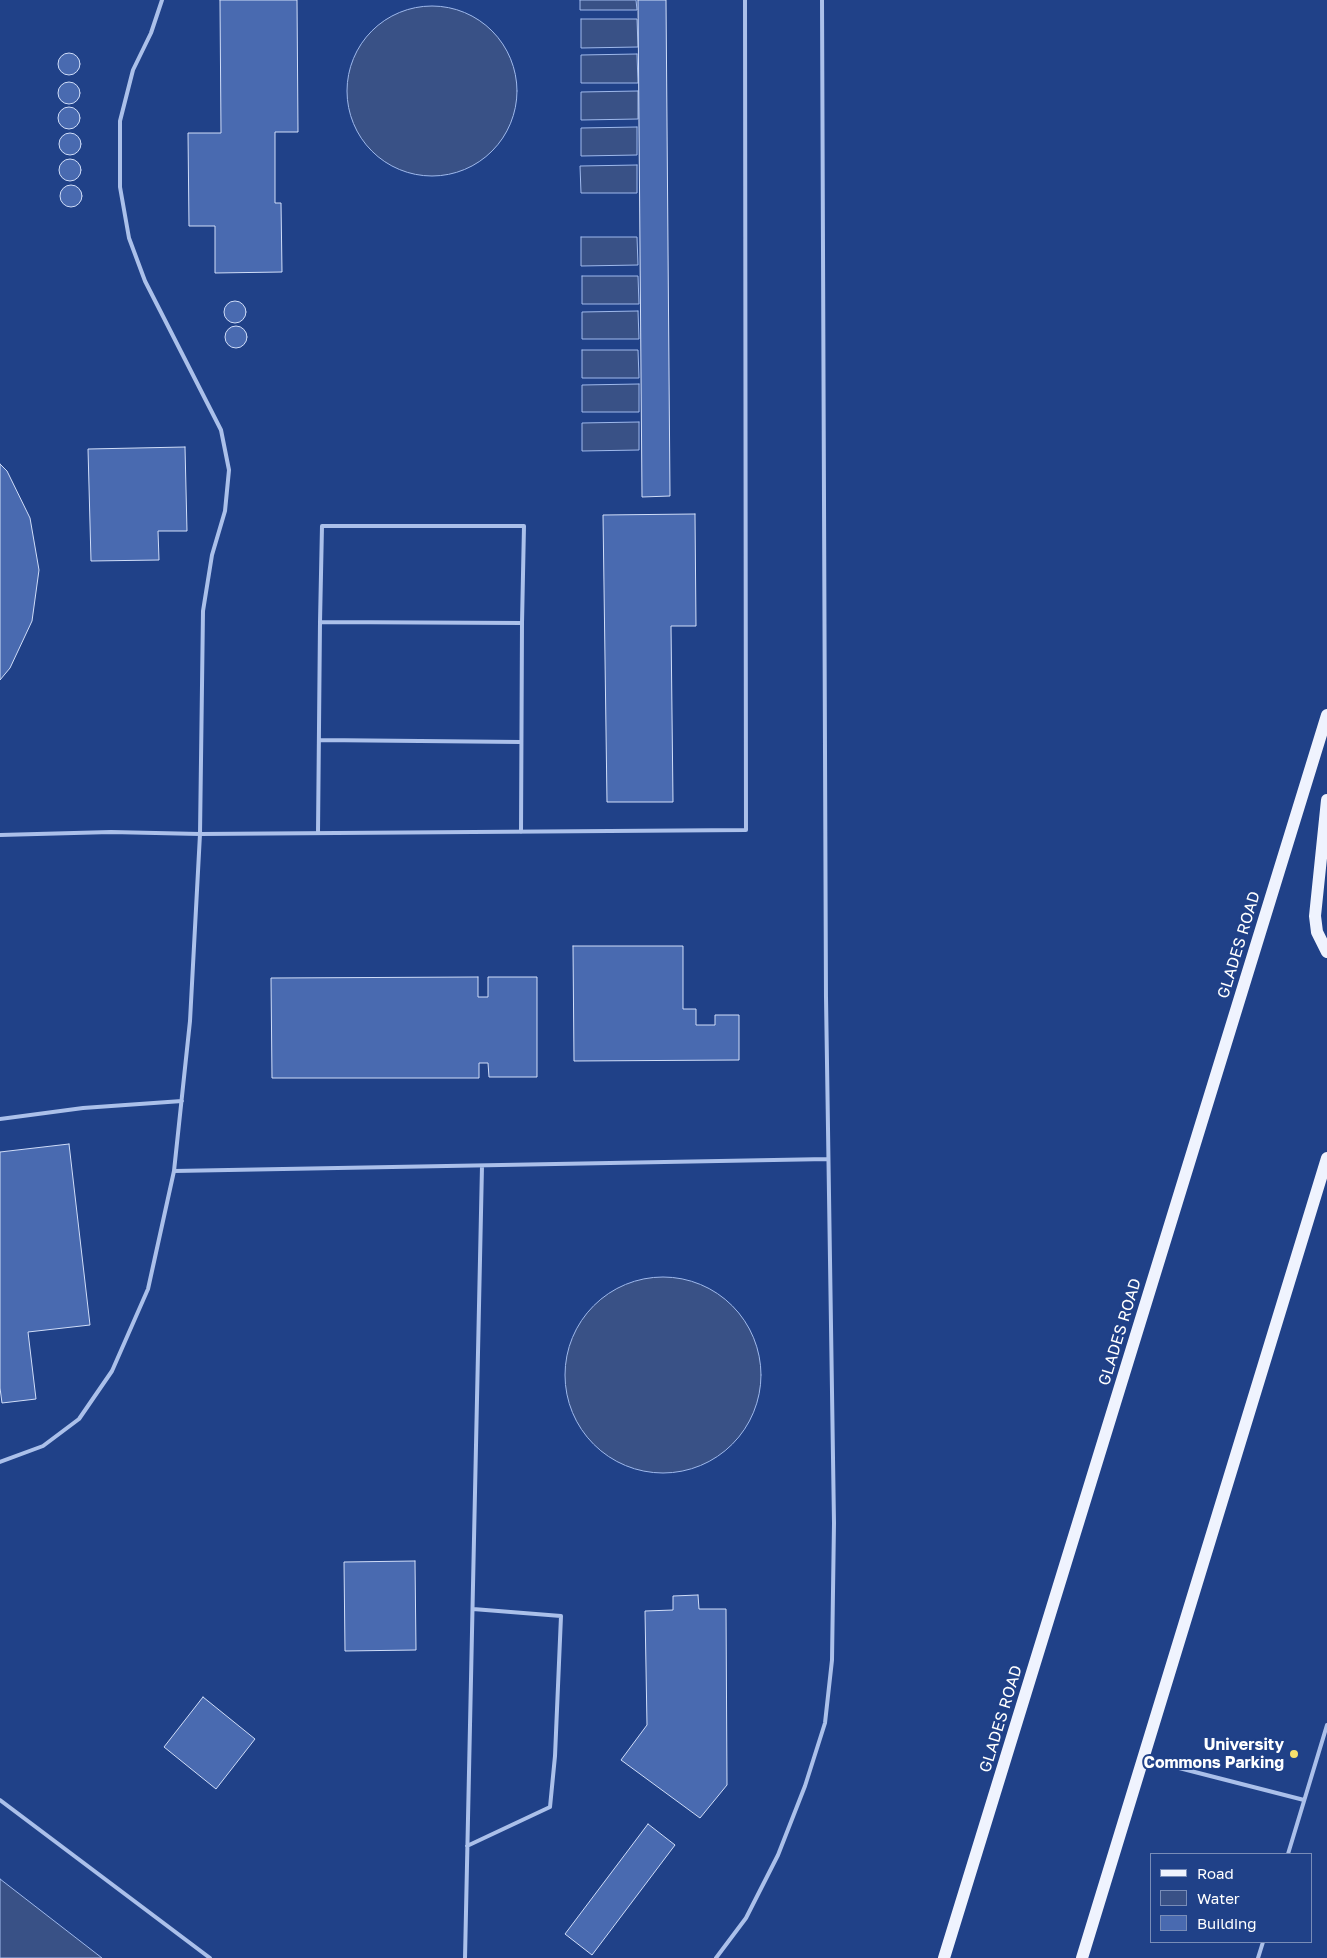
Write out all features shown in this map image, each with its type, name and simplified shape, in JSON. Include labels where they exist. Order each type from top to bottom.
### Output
[{"type":"main road","name":"GLADES ROAD","points":[[944,1958],[1327,715]]},
{"type":"main road","points":[[1327,800],[1315,916],[1316,932],[1327,952]]},
{"type":"main road","points":[[1082,1958],[1327,1158]]},
{"type":"lane","points":[[0,1462],[43,1446],[79,1419],[112,1371],[148,1289],[174,1171],[182,1101],[190,1021],[200,834],[203,610],[212,555],[225,511],[229,470],[221,430],[145,281],[129,238],[120,187],[120,121],[133,70],[151,34],[162,0]]},
{"type":"lane","points":[[0,835],[111,832],[200,834],[746,830],[745,0]]},
{"type":"lane","points":[[716,1958],[746,1918],[778,1855],[805,1786],[825,1723],[832,1660],[834,1522],[828,1160],[822,0]]},
{"type":"lane","points":[[318,833],[322,526],[524,526],[521,832]]},
{"type":"lane","points":[[320,622],[522,623]]},
{"type":"lane","points":[[319,740],[521,742]]},
{"type":"lane","points":[[0,1119],[83,1108],[182,1101]]},
{"type":"lane","points":[[174,1171],[828,1160]]},
{"type":"lane","points":[[465,1958],[482,1166]]},
{"type":"lane","points":[[467,1846],[550,1807],[555,1756],[561,1616],[472,1609]]},
{"type":"lane","points":[[1288,1853],[1327,1725]]},
{"type":"lane","points":[[1143,1759],[1304,1800]]},
{"type":"lane","points":[[0,1800],[210,1958]]},
{"type":"lane","points":[[1258,1958],[1263,1943]]},
{"type":"water","points":[[580,0],[636,0],[637,10],[580,10]]},
{"type":"water","points":[[440,6],[465,12],[486,25],[498,37],[514,66],[517,91],[516,108],[511,124],[498,145],[486,157],[457,173],[424,176],[399,170],[378,157],[366,145],[350,116],[347,83],[353,58],[366,37],[378,25],[407,9]]},
{"type":"water","points":[[581,19],[637,19],[638,47],[581,48]]},
{"type":"water","points":[[637,54],[638,83],[581,83],[581,55]]},
{"type":"water","points":[[638,91],[638,119],[581,120],[581,92]]},
{"type":"water","points":[[637,127],[637,155],[581,156],[581,128]]},
{"type":"water","points":[[637,165],[637,193],[581,193],[580,166]]},
{"type":"water","points":[[581,237],[637,237],[638,265],[581,266]]},
{"type":"water","points":[[582,276],[638,276],[639,304],[582,304]]},
{"type":"water","points":[[638,311],[639,339],[582,339],[582,312]]},
{"type":"water","points":[[582,350],[638,350],[639,378],[582,378]]},
{"type":"water","points":[[639,384],[639,412],[582,412],[582,385]]},
{"type":"water","points":[[639,422],[639,450],[582,451],[582,423]]},
{"type":"water","points":[[653,1277],[673,1277],[701,1284],[718,1293],[733,1305],[745,1320],[754,1337],[761,1365],[761,1385],[754,1413],[745,1430],[733,1445],[718,1457],[701,1466],[673,1473],[653,1473],[625,1466],[608,1457],[593,1445],[581,1430],[572,1413],[565,1385],[565,1365],[572,1337],[581,1320],[593,1305],[608,1293],[625,1284]]},
{"type":"water","points":[[0,1879],[102,1958],[0,1958]]},
{"type":"building","points":[[220,0],[297,0],[298,132],[275,132],[275,203],[281,203],[282,272],[215,273],[215,226],[189,226],[188,133],[221,133]]},
{"type":"building","points":[[638,0],[666,0],[670,496],[642,497]]},
{"type":"building","points":[[69,53],[77,56],[80,64],[77,72],[69,75],[61,72],[58,64],[61,56]]},
{"type":"building","points":[[69,82],[77,85],[80,93],[77,101],[69,104],[61,101],[58,93],[61,85]]},
{"type":"building","points":[[69,107],[77,110],[80,118],[77,126],[69,129],[61,126],[58,118],[61,110]]},
{"type":"building","points":[[70,133],[78,136],[81,144],[78,152],[70,155],[62,152],[59,144],[62,136]]},
{"type":"building","points":[[70,159],[78,162],[81,170],[78,178],[70,181],[62,178],[59,170],[62,162]]},
{"type":"building","points":[[71,185],[79,188],[82,196],[79,204],[71,207],[63,204],[60,196],[63,188]]},
{"type":"building","points":[[235,301],[243,304],[246,312],[243,320],[235,323],[227,320],[224,312],[227,304]]},
{"type":"building","points":[[236,326],[244,329],[247,337],[244,345],[236,348],[228,345],[225,337],[228,329]]},
{"type":"building","points":[[185,447],[187,531],[158,531],[159,560],[91,561],[88,449]]},
{"type":"building","points":[[0,464],[7,471],[30,518],[39,570],[32,621],[10,668],[0,680]]},
{"type":"building","points":[[695,514],[696,626],[671,626],[673,802],[607,802],[603,515]]},
{"type":"building","points":[[573,946],[683,946],[683,1009],[696,1009],[696,1025],[715,1025],[715,1015],[739,1015],[739,1060],[574,1061]]},
{"type":"building","points":[[478,977],[478,997],[488,997],[488,977],[537,977],[537,1077],[489,1077],[488,1063],[479,1063],[479,1078],[272,1078],[271,978]]},
{"type":"building","points":[[69,1144],[90,1325],[28,1332],[36,1399],[2,1403],[0,1388],[0,1152]]},
{"type":"building","points":[[415,1561],[416,1650],[345,1651],[344,1562]]},
{"type":"building","points":[[698,1595],[699,1609],[726,1609],[727,1785],[700,1818],[621,1760],[647,1725],[645,1611],[673,1610],[673,1596]]},
{"type":"building","points":[[203,1697],[255,1739],[216,1789],[164,1747]]},
{"type":"building","points":[[648,1824],[675,1845],[592,1955],[565,1934]]},
{"type":"place","name":"University Commons Parking","points":[[1294,1754]]}]
